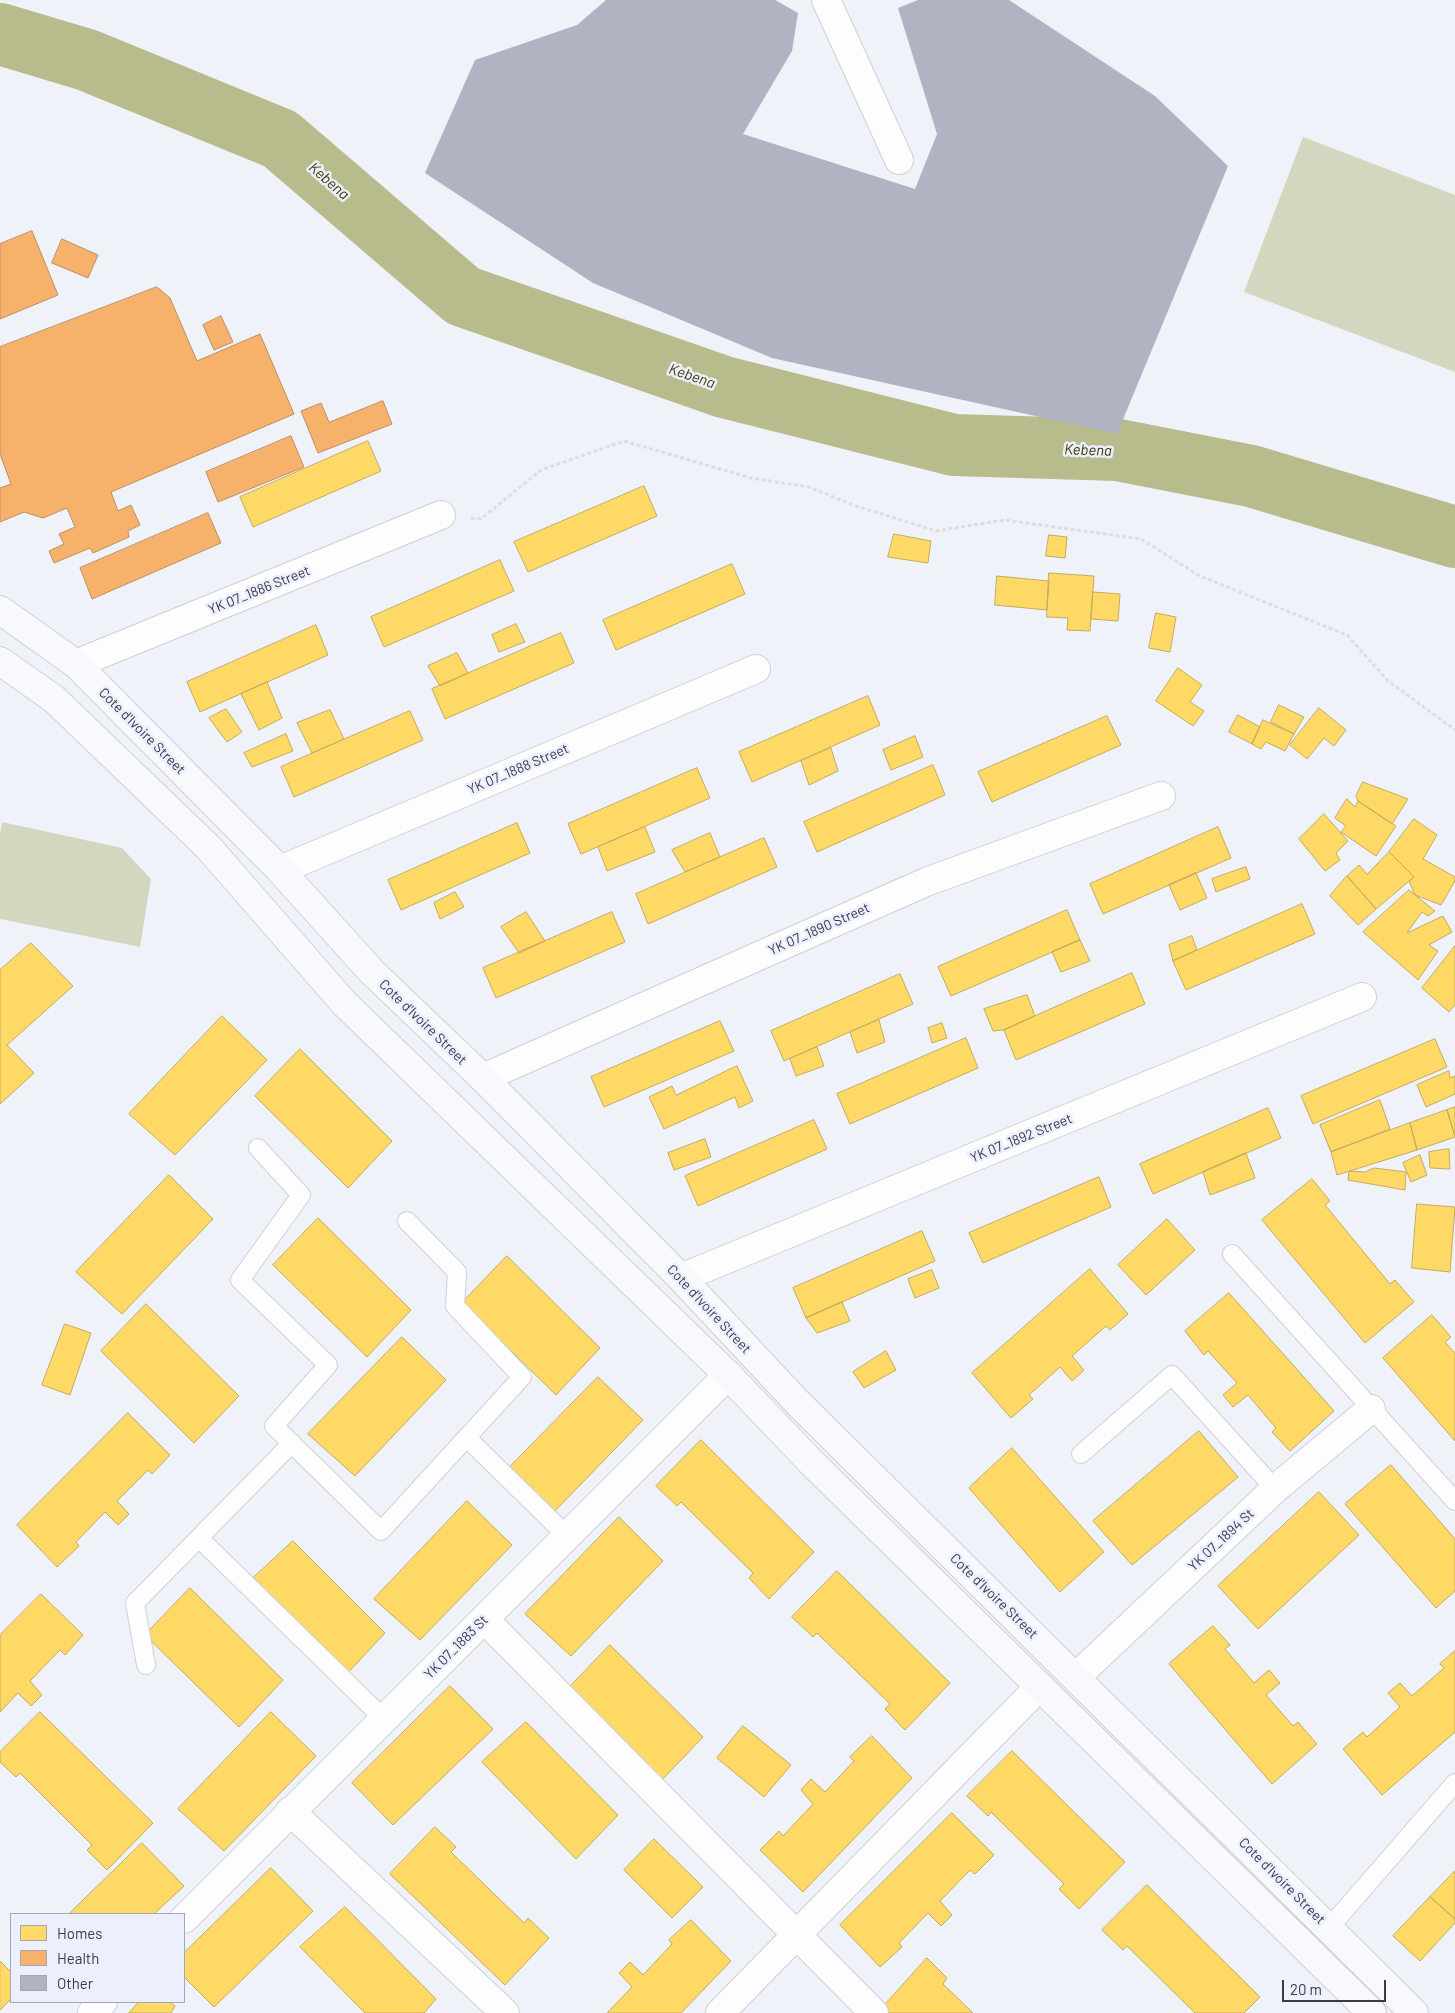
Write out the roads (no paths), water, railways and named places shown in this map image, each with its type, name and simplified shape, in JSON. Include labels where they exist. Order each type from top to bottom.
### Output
[{"type":"main road","name":"Cote d'Ivoire Street","points":[[0,610],[76,664],[280,870],[372,972],[483,1078],[681,1278],[798,1403],[1414,2013]]},
{"type":"main road","points":[[0,661],[54,699],[208,847],[344,1002],[728,1375],[811,1462],[1372,2013]]},
{"type":"main road","points":[[344,1002],[372,972]]},
{"type":"street","points":[[826,0],[898,160]]},
{"type":"street","name":"YK 07_1886 Street","points":[[76,664],[441,515]]},
{"type":"street","name":"YK 07_1888 Street","points":[[280,870],[756,669]]},
{"type":"street","name":"YK 07_1890 Street","points":[[483,1078],[926,882],[1161,796]]},
{"type":"street","name":"YK 07_1892 Street","points":[[681,1278],[1362,997]]},
{"type":"street","name":"YK 07_1883 St","points":[[185,1918],[728,1375]]},
{"type":"street","name":"YK 07_1894 St","points":[[1076,1677],[1275,1489],[1371,1409]]},
{"type":"street","points":[[484,1619],[798,1934],[874,2013]]},
{"type":"street","points":[[720,2013],[1039,1687]]},
{"type":"street","points":[[290,1811],[504,2013]]},
{"type":"lane","points":[[258,1148],[301,1195],[240,1280],[328,1365],[274,1426],[381,1531],[522,1377],[455,1306],[457,1272],[407,1221]]},
{"type":"lane","points":[[1232,1254],[1455,1501]]},
{"type":"lane","points":[[1081,1454],[1172,1375],[1275,1489]]},
{"type":"lane","points":[[467,1438],[567,1536]]},
{"type":"lane","points":[[146,1664],[135,1603],[292,1443]]},
{"type":"lane","points":[[199,1538],[384,1718]]},
{"type":"lane","points":[[1329,1928],[1455,1783]]},
{"type":"waterway","name":"Kebena","points":[[0,34],[87,60],[280,139],[463,296],[724,387],[954,445],[1118,450],[1251,476],[1455,537]]}]
